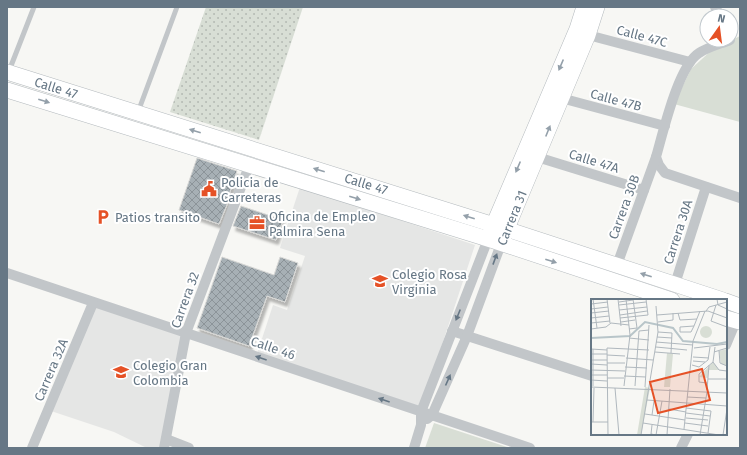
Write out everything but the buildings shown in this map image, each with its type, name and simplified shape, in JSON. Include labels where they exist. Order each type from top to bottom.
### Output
[{"type":"main road","name":"Carrera 31","points":[[500,227],[537,157],[584,7]]},
{"type":"main road","name":"Carrera 31","points":[[494,242],[554,104],[588,35],[598,7]]},
{"type":"main road","name":"Calle 47","points":[[8,72],[500,227],[720,299]]},
{"type":"main road","name":"Calle 47","points":[[7,90],[494,242],[669,299]]},
{"type":"main road","points":[[727,301],[740,306]]},
{"type":"street","name":"Calle 47C","points":[[588,35],[690,62]]},
{"type":"street","name":"Carrera 30B","points":[[617,265],[644,190],[657,161],[664,126],[671,104],[690,62],[698,53],[710,48]]},
{"type":"street","name":"Calle 47B","points":[[554,104],[664,126]]},
{"type":"street","name":"Calle 47A","points":[[537,157],[644,190]]},
{"type":"street","points":[[657,161],[664,173],[740,198]]},
{"type":"street","name":"Carrera 32","points":[[165,444],[186,333],[249,166]]},
{"type":"street","name":"Carrera 30A","points":[[675,284],[706,187]]},
{"type":"street","name":"Carrera 31","points":[[414,448],[421,425],[421,412],[452,331],[494,242]]},
{"type":"street","name":"Carrera 31","points":[[421,425],[432,415],[467,336],[494,242]]},
{"type":"street","name":"Calle 46","points":[[7,273],[530,448]]},
{"type":"street","name":"Carrera 32A","points":[[32,448],[93,303]]},
{"type":"street","points":[[727,342],[734,320]]},
{"type":"street","points":[[452,331],[591,376]]},
{"type":"street","points":[[681,448],[688,435]]},
{"type":"street","points":[[165,444],[189,448]]},
{"type":"lane","points":[[8,72],[34,7]]},
{"type":"lane","points":[[138,113],[177,7]]},
{"type":"shaded area","points":[[206,7],[303,7],[259,140],[170,112]]},
{"type":"shaded area","points":[[739,36],[740,122],[674,104],[691,69],[715,48],[739,48]]},
{"type":"shaded area","name":"Colegio Rosa Virginia","points":[[300,187],[475,245],[421,408],[257,354],[273,305],[287,310],[305,256],[280,248]]},
{"type":"shaded area","name":"Colegio Gran Colombia","points":[[93,303],[186,333],[165,448],[147,448],[114,432],[48,410]]},
{"type":"shaded area","points":[[434,423],[510,448],[425,448]]},
{"type":"place","name":"Policia de Carreteras","points":[[209,189]]},
{"type":"place","name":"Patios transito","points":[[103,217]]},
{"type":"place","name":"Oficina de Empleo Palmira Sena","points":[[257,223]]},
{"type":"place","name":"Colegio Rosa Virginia","points":[[380,281]]},
{"type":"place","name":"Colegio Gran Colombia","points":[[121,372]]}]
